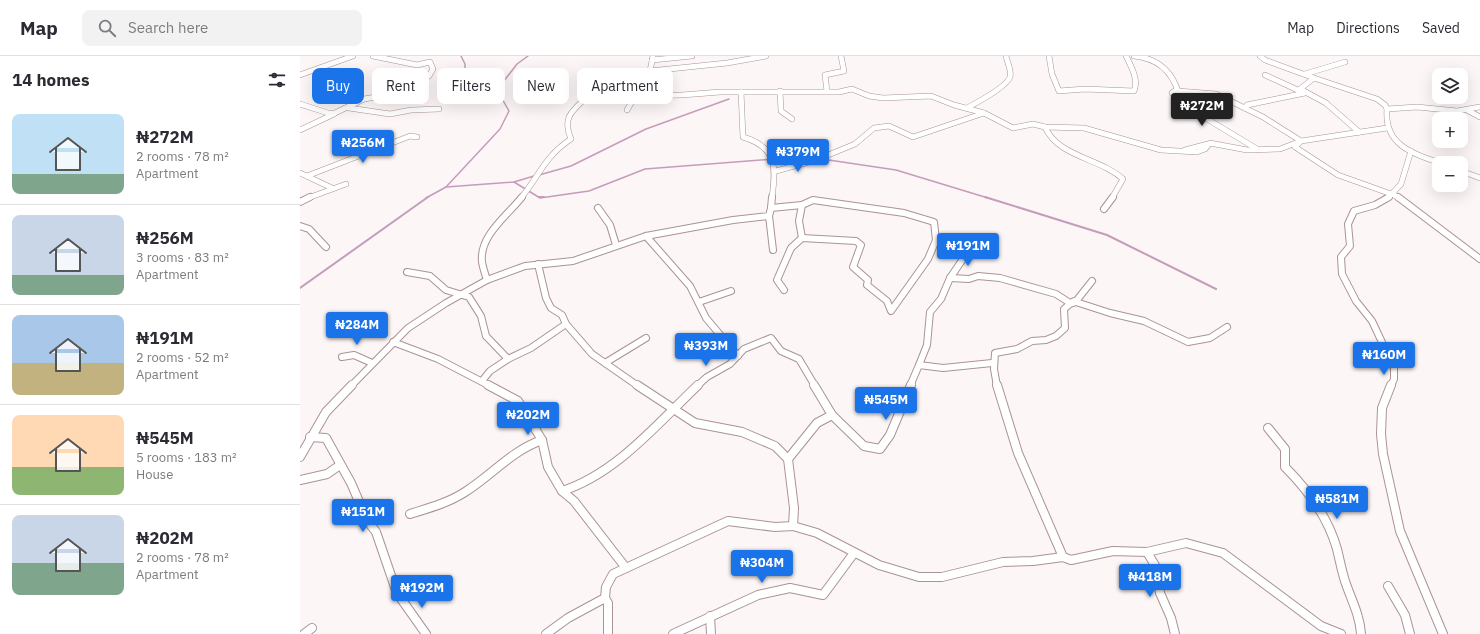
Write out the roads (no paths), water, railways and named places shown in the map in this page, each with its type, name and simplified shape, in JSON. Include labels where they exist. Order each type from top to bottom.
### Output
[{"type":"street","points":[[300,75],[335,61],[353,56]]},
{"type":"street","points":[[300,130],[349,108],[364,99],[382,96],[429,76],[433,69],[430,62],[417,65],[373,56]]},
{"type":"street","points":[[651,68],[653,58],[692,56]]},
{"type":"street","points":[[673,69],[727,63],[766,56]]},
{"type":"street","points":[[828,91],[825,75],[844,72],[841,56]]},
{"type":"street","points":[[967,108],[977,104],[983,98],[1008,82],[1010,76],[1006,56]]},
{"type":"street","points":[[1049,56],[1052,74],[1060,91],[1085,89],[1134,91],[1136,86],[1134,71],[1126,56]]},
{"type":"street","points":[[1134,56],[1147,57],[1154,60],[1174,79],[1176,90]]},
{"type":"street","points":[[1260,56],[1265,60],[1377,99],[1385,105],[1385,118],[1390,134],[1402,146],[1432,160]]},
{"type":"street","points":[[1304,74],[1345,62]]},
{"type":"street","points":[[1265,75],[1326,104],[1359,132]]},
{"type":"street","points":[[1303,92],[1300,88],[1314,78]]},
{"type":"street","points":[[673,95],[852,90],[869,96],[883,98],[931,96],[984,113],[1013,128],[1033,124],[1045,127],[1084,128],[1161,150],[1181,151],[1210,143],[1228,148],[1263,150],[1280,149],[1301,141],[1336,137],[1387,128]]},
{"type":"street","points":[[1176,90],[1188,93],[1216,94],[1285,129],[1301,141]]},
{"type":"street","points":[[1176,90],[1172,93],[1184,105],[1242,141],[1263,150]]},
{"type":"street","points":[[780,91],[781,111],[792,119]]},
{"type":"street","points":[[742,92],[743,138],[756,140],[765,147],[772,158],[776,171],[769,216],[773,250]]},
{"type":"street","points":[[1245,108],[1247,105],[1303,92]]},
{"type":"street","points":[[300,104],[328,113],[340,112]]},
{"type":"street","points":[[487,280],[482,261],[484,245],[491,231],[503,220],[531,186],[537,173],[559,147],[571,138],[567,129],[568,114],[579,104]]},
{"type":"street","points":[[627,110],[630,104]]},
{"type":"street","points":[[1386,109],[1417,107],[1457,111],[1480,107]]},
{"type":"street","points":[[349,108],[390,114],[411,110],[439,109]]},
{"type":"street","points":[[1467,110],[1480,117]]},
{"type":"street","points":[[776,171],[818,159],[855,144],[874,128],[889,126],[913,138],[984,113]]},
{"type":"street","points":[[1045,127],[1051,139],[1101,165],[1123,179],[1104,209]]},
{"type":"street","points":[[307,176],[410,136],[416,137]]},
{"type":"street","points":[[1301,141],[1295,147],[1338,175],[1394,195],[1423,215],[1480,259]]},
{"type":"street","points":[[1411,151],[1405,176],[1394,195],[1375,205],[1354,211],[1348,224],[1350,246],[1341,257],[1341,265],[1342,274],[1356,301],[1372,321],[1394,368],[1394,379],[1382,408],[1381,434],[1383,454],[1400,531],[1443,634]]},
{"type":"street","points":[[300,173],[332,188]]},
{"type":"street","points":[[1468,174],[1480,178]]},
{"type":"street","points":[[300,202],[332,188],[346,184]]},
{"type":"street","points":[[771,208],[802,204],[813,200],[851,204],[916,216],[934,222],[936,240],[928,259],[891,310],[887,301],[867,285],[868,280],[853,267],[861,245],[856,241],[802,238],[792,248],[777,280],[784,290]]},
{"type":"street","points":[[802,204],[799,221],[802,238]]},
{"type":"street","points":[[598,208],[610,225],[616,245]]},
{"type":"street","points":[[300,457],[310,436],[329,408],[393,342],[408,328],[487,280],[525,266],[573,261],[616,245],[646,236],[733,220],[769,216]]},
{"type":"street","points":[[300,226],[309,229],[326,247]]},
{"type":"street","points":[[646,236],[672,264],[699,302],[706,318],[738,356]]},
{"type":"street","points":[[562,491],[578,486],[618,461],[707,377],[730,364],[744,349],[771,338],[781,351],[799,359],[832,415],[864,446],[880,449],[890,435],[927,345],[930,312],[941,298],[950,278],[967,253],[936,240]]},
{"type":"street","points":[[538,264],[546,298],[551,308],[562,315],[566,324],[592,354],[695,423],[742,432],[775,446],[788,459],[794,508],[793,526]]},
{"type":"street","points":[[407,272],[430,276],[446,290],[460,296],[469,297],[481,316],[486,336],[508,359]]},
{"type":"street","points":[[950,278],[969,279],[978,276],[1000,278],[1056,294],[1070,303],[1082,304],[1110,313],[1144,321],[1188,342],[1210,338],[1227,327]]},
{"type":"street","points":[[1063,557],[1032,489],[1010,430],[993,373],[992,363],[995,353],[1017,349],[1032,341],[1046,340],[1056,336],[1065,328],[1063,311],[1070,303],[1077,300],[1092,281]]},
{"type":"street","points":[[699,302],[730,291]]},
{"type":"street","points":[[482,381],[490,370],[550,336],[566,324]]},
{"type":"street","points":[[605,363],[646,338]]},
{"type":"street","points":[[393,342],[438,359],[518,401],[542,440],[548,467],[562,491],[574,501],[626,568]]},
{"type":"street","points":[[342,357],[354,355],[372,363]]},
{"type":"street","points":[[919,365],[943,368],[992,363]]},
{"type":"street","points":[[788,459],[801,445],[817,423],[832,415]]},
{"type":"street","points":[[1268,428],[1285,449],[1286,467],[1316,502],[1325,519],[1337,548],[1341,568],[1361,624],[1361,634]]},
{"type":"street","points":[[310,436],[326,438],[367,516],[369,525],[376,532],[397,593],[426,634]]},
{"type":"street","points":[[410,514],[432,508],[466,491],[505,459],[530,444],[542,440]]},
{"type":"street","points":[[300,480],[327,474],[340,465]]},
{"type":"street","points":[[608,634],[608,603],[605,598],[606,587],[613,574],[728,521],[775,527],[793,526],[817,533],[879,565],[919,577],[942,577],[1003,562],[1033,561],[1063,557],[1071,560],[1113,551],[1147,552],[1186,543],[1223,553],[1321,626],[1340,634]]},
{"type":"street","points":[[1147,552],[1156,567],[1160,593],[1171,618],[1175,634]]},
{"type":"street","points":[[673,634],[710,616],[758,596],[790,588],[823,595],[854,553]]},
{"type":"street","points":[[1388,586],[1405,615],[1410,634]]},
{"type":"street","points":[[546,634],[568,618],[605,598]]},
{"type":"street","points":[[710,616],[712,634]]},
{"type":"street","points":[[304,634],[312,628]]},
{"type":"waterway","points":[[461,56],[465,64],[465,68]]},
{"type":"waterway","points":[[505,80],[517,64],[528,56]]},
{"type":"waterway","points":[[539,175],[571,166],[646,129],[729,99]]},
{"type":"waterway","points":[[446,187],[500,129],[509,111],[505,104]]},
{"type":"waterway","points":[[514,182],[540,198],[589,191],[645,169],[799,157],[816,158]]},
{"type":"waterway","points":[[822,159],[896,170],[988,198]]},
{"type":"waterway","points":[[514,182],[534,176]]},
{"type":"waterway","points":[[446,187],[514,182]]},
{"type":"waterway","points":[[426,198],[446,187]]},
{"type":"waterway","points":[[300,288],[428,197]]},
{"type":"waterway","points":[[539,197],[544,197]]},
{"type":"waterway","points":[[985,197],[1107,235],[1216,289]]}]
